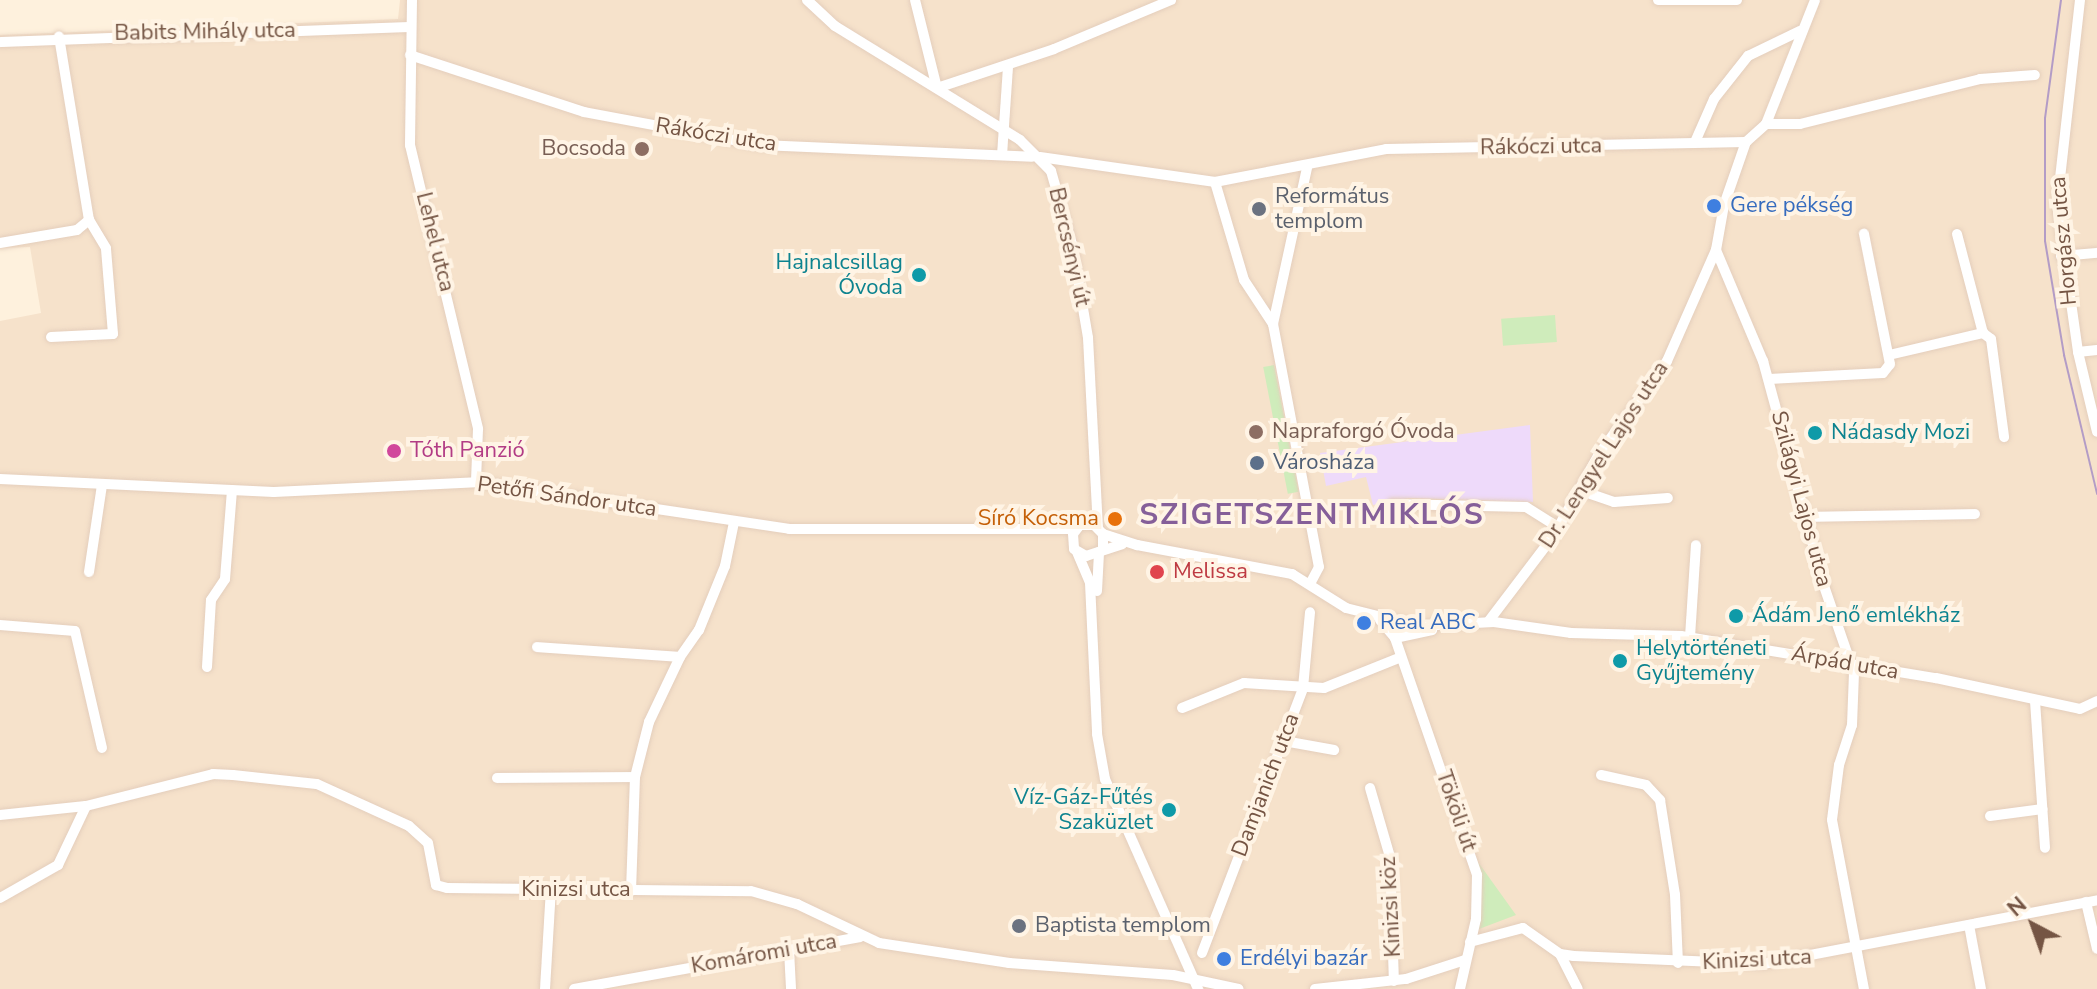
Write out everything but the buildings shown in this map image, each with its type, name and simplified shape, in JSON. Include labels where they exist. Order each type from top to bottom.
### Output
[{"type":"street","name":"Lehel utca","points":[[412,0],[410,145],[478,429],[476,482]]},
{"type":"street","name":"Bercsényi út","points":[[807,0],[835,26],[1004,129],[1036,157],[1058,191],[1078,275],[1088,338],[1092,466],[1101,530],[1095,633]]},
{"type":"street","points":[[915,0],[937,88],[1008,66],[1171,0]]},
{"type":"street","points":[[1658,0],[1737,0]]},
{"type":"street","points":[[1746,142],[1766,124],[1800,31],[1815,0]]},
{"type":"street","name":"Horgász utca","points":[[2080,0],[2057,167],[2061,256],[2078,352],[2097,432]]},
{"type":"street","name":"Babits Mihály utca","points":[[0,42],[59,36],[411,27]]},
{"type":"street","points":[[1695,142],[1714,99],[1748,56],[1800,31]]},
{"type":"street","points":[[51,337],[113,334],[106,248],[89,220],[59,36]]},
{"type":"street","name":"Rákóczi utca","points":[[410,55],[584,112],[761,145],[1036,157],[1215,182],[1307,168],[1340,155],[1386,149],[1746,142]]},
{"type":"street","points":[[1002,155],[1008,66]]},
{"type":"street","points":[[1766,124],[1800,124],[1980,79],[2035,75]]},
{"type":"street","name":"Dr. Lengyel Lajos utca","points":[[1488,622],[1558,527],[1579,490],[1667,361],[1716,250],[1724,205],[1746,142]]},
{"type":"street","points":[[1273,324],[1307,168]]},
{"type":"street","points":[[1101,530],[1137,545],[1284,571],[1310,584],[1319,567],[1273,324],[1244,280],[1215,182]]},
{"type":"street","points":[[0,243],[77,230],[89,220]]},
{"type":"street","points":[[1769,379],[1883,373],[1889,355],[1864,234]]},
{"type":"street","points":[[1957,234],[1983,333],[1991,339],[2004,437]]},
{"type":"street","name":"Szilágyi Lajos utca","points":[[1716,250],[1769,379],[1806,517],[1850,662],[1852,725],[1839,765],[1832,820],[1864,989]]},
{"type":"street","points":[[2061,256],[2097,253]]},
{"type":"street","points":[[1705,277],[1725,273]]},
{"type":"street","points":[[1889,355],[1983,333]]},
{"type":"street","points":[[2078,352],[2097,350]]},
{"type":"street","name":"Bercsényi út","points":[[1075,548],[1092,466]]},
{"type":"street","name":"Petőfi Sándor utca","points":[[0,479],[232,490],[476,482],[734,522],[829,530],[1036,530],[1078,527],[1101,530]]},
{"type":"street","points":[[89,572],[102,485]]},
{"type":"street","points":[[207,667],[211,600],[225,579],[232,490]]},
{"type":"street","points":[[1579,490],[1614,502],[1668,498]]},
{"type":"street","points":[[1392,504],[1526,507],[1558,527]]},
{"type":"street","points":[[1806,517],[1975,514]]},
{"type":"street","points":[[631,891],[635,777],[656,703],[680,657],[699,630],[720,579],[734,522]]},
{"type":"street","name":"Petőfi Sándor utca","points":[[1036,530],[1075,548]]},
{"type":"street","points":[[1075,548],[1091,556],[1101,549],[1137,545]]},
{"type":"street","points":[[1690,637],[1696,545]]},
{"type":"street","points":[[1075,548],[1088,576],[1095,633],[1096,725],[1105,779],[1196,984]]},
{"type":"street","name":"Árpád utca","points":[[1310,584],[1346,608],[1380,620],[1446,627]]},
{"type":"street","name":"Damjanich utca","points":[[1202,953],[1303,688],[1310,612]]},
{"type":"street","points":[[1380,620],[1395,638]]},
{"type":"street","name":"Árpád utca","points":[[1395,638],[1488,622],[1571,633],[1690,637],[1850,662],[2080,709],[2097,701]]},
{"type":"street","points":[[0,625],[75,631],[102,748]]},
{"type":"street","name":"Tököli út","points":[[1395,638],[1477,875],[1470,942],[1460,989]]},
{"type":"street","points":[[537,647],[680,657]]},
{"type":"street","points":[[1182,708],[1244,683],[1303,688],[1344,682],[1401,657]]},
{"type":"street","points":[[2035,701],[2045,848]]},
{"type":"street","points":[[1284,741],[1334,750]]},
{"type":"street","name":"Kinizsi utca","points":[[86,806],[213,774],[317,784],[417,831],[428,843],[433,879],[441,887],[751,891],[842,922],[860,937],[994,961],[1239,989]]},
{"type":"street","points":[[1601,775],[1646,785],[1657,794],[1675,895],[1678,963]]},
{"type":"street","points":[[497,778],[635,777]]},
{"type":"street","name":"Kinizsi köz","points":[[1370,788],[1391,869],[1394,981]]},
{"type":"street","points":[[0,815],[86,806]]},
{"type":"street","points":[[0,898],[58,865],[86,806]]},
{"type":"street","points":[[1990,816],[2043,809]]},
{"type":"street","points":[[545,989],[551,889]]},
{"type":"street","points":[[2092,901],[2097,949]]},
{"type":"street","name":"Kinizsi utca","points":[[1560,954],[1678,963],[1763,964],[2092,901]]},
{"type":"street","points":[[1969,925],[1981,989]]},
{"type":"street","points":[[1470,942],[1523,928],[1560,954],[1578,989]]},
{"type":"street","name":"Komáromi utca","points":[[574,989],[860,937]]},
{"type":"street","points":[[789,950],[791,989]]},
{"type":"street","points":[[1315,989],[1394,981],[1465,960]]},
{"type":"shaded area","points":[[400,0],[2097,0],[2097,989],[0,989],[0,321],[41,313],[30,247],[0,248],[0,35],[398,19]]},
{"type":"shaded area","points":[[1530,425],[1533,502],[1409,498],[1373,505],[1366,477],[1326,486],[1320,453]]},
{"type":"green space","points":[[1555,315],[1557,342],[1503,346],[1501,319]]},
{"type":"green space","points":[[1274,365],[1299,492],[1288,494],[1263,367]]},
{"type":"green space","points":[[1478,862],[1516,915],[1479,929],[1482,881]]},
{"type":"tram line","points":[[2061,0],[2045,118],[2045,241],[2064,355],[2097,494]]},
{"type":"place","name":"Bocsoda","points":[[642,149]]},
{"type":"place","name":"Gere pékség","points":[[1714,206]]},
{"type":"place","name":"Református templom","points":[[1259,209]]},
{"type":"place","name":"Hajnalcsillag Óvoda","points":[[919,275]]},
{"type":"place","name":"Napraforgó Óvoda","points":[[1256,432]]},
{"type":"place","name":"Nádasdy Mozi","points":[[1815,433]]},
{"type":"place","name":"Tóth Panzió","points":[[394,451]]},
{"type":"place","name":"Városháza","points":[[1257,463]]},
{"type":"place","name":"Síró Kocsma","points":[[1115,519]]},
{"type":"place","name":"Melissa","points":[[1157,572]]},
{"type":"place","name":"Ádám Jenő emlékház","points":[[1736,616]]},
{"type":"place","name":"Real ABC","points":[[1364,623]]},
{"type":"place","name":"Helytörténeti Gyűjtemény","points":[[1620,661]]},
{"type":"place","name":"Víz-Gáz-Fűtés Szaküzlet","points":[[1169,810]]},
{"type":"place","name":"Baptista templom","points":[[1019,926]]},
{"type":"place","name":"Erdélyi bazár","points":[[1224,959]]},
{"type":"district","name":"SZIGETSZENTMIKLÓS","points":[[1312,515]]}]
